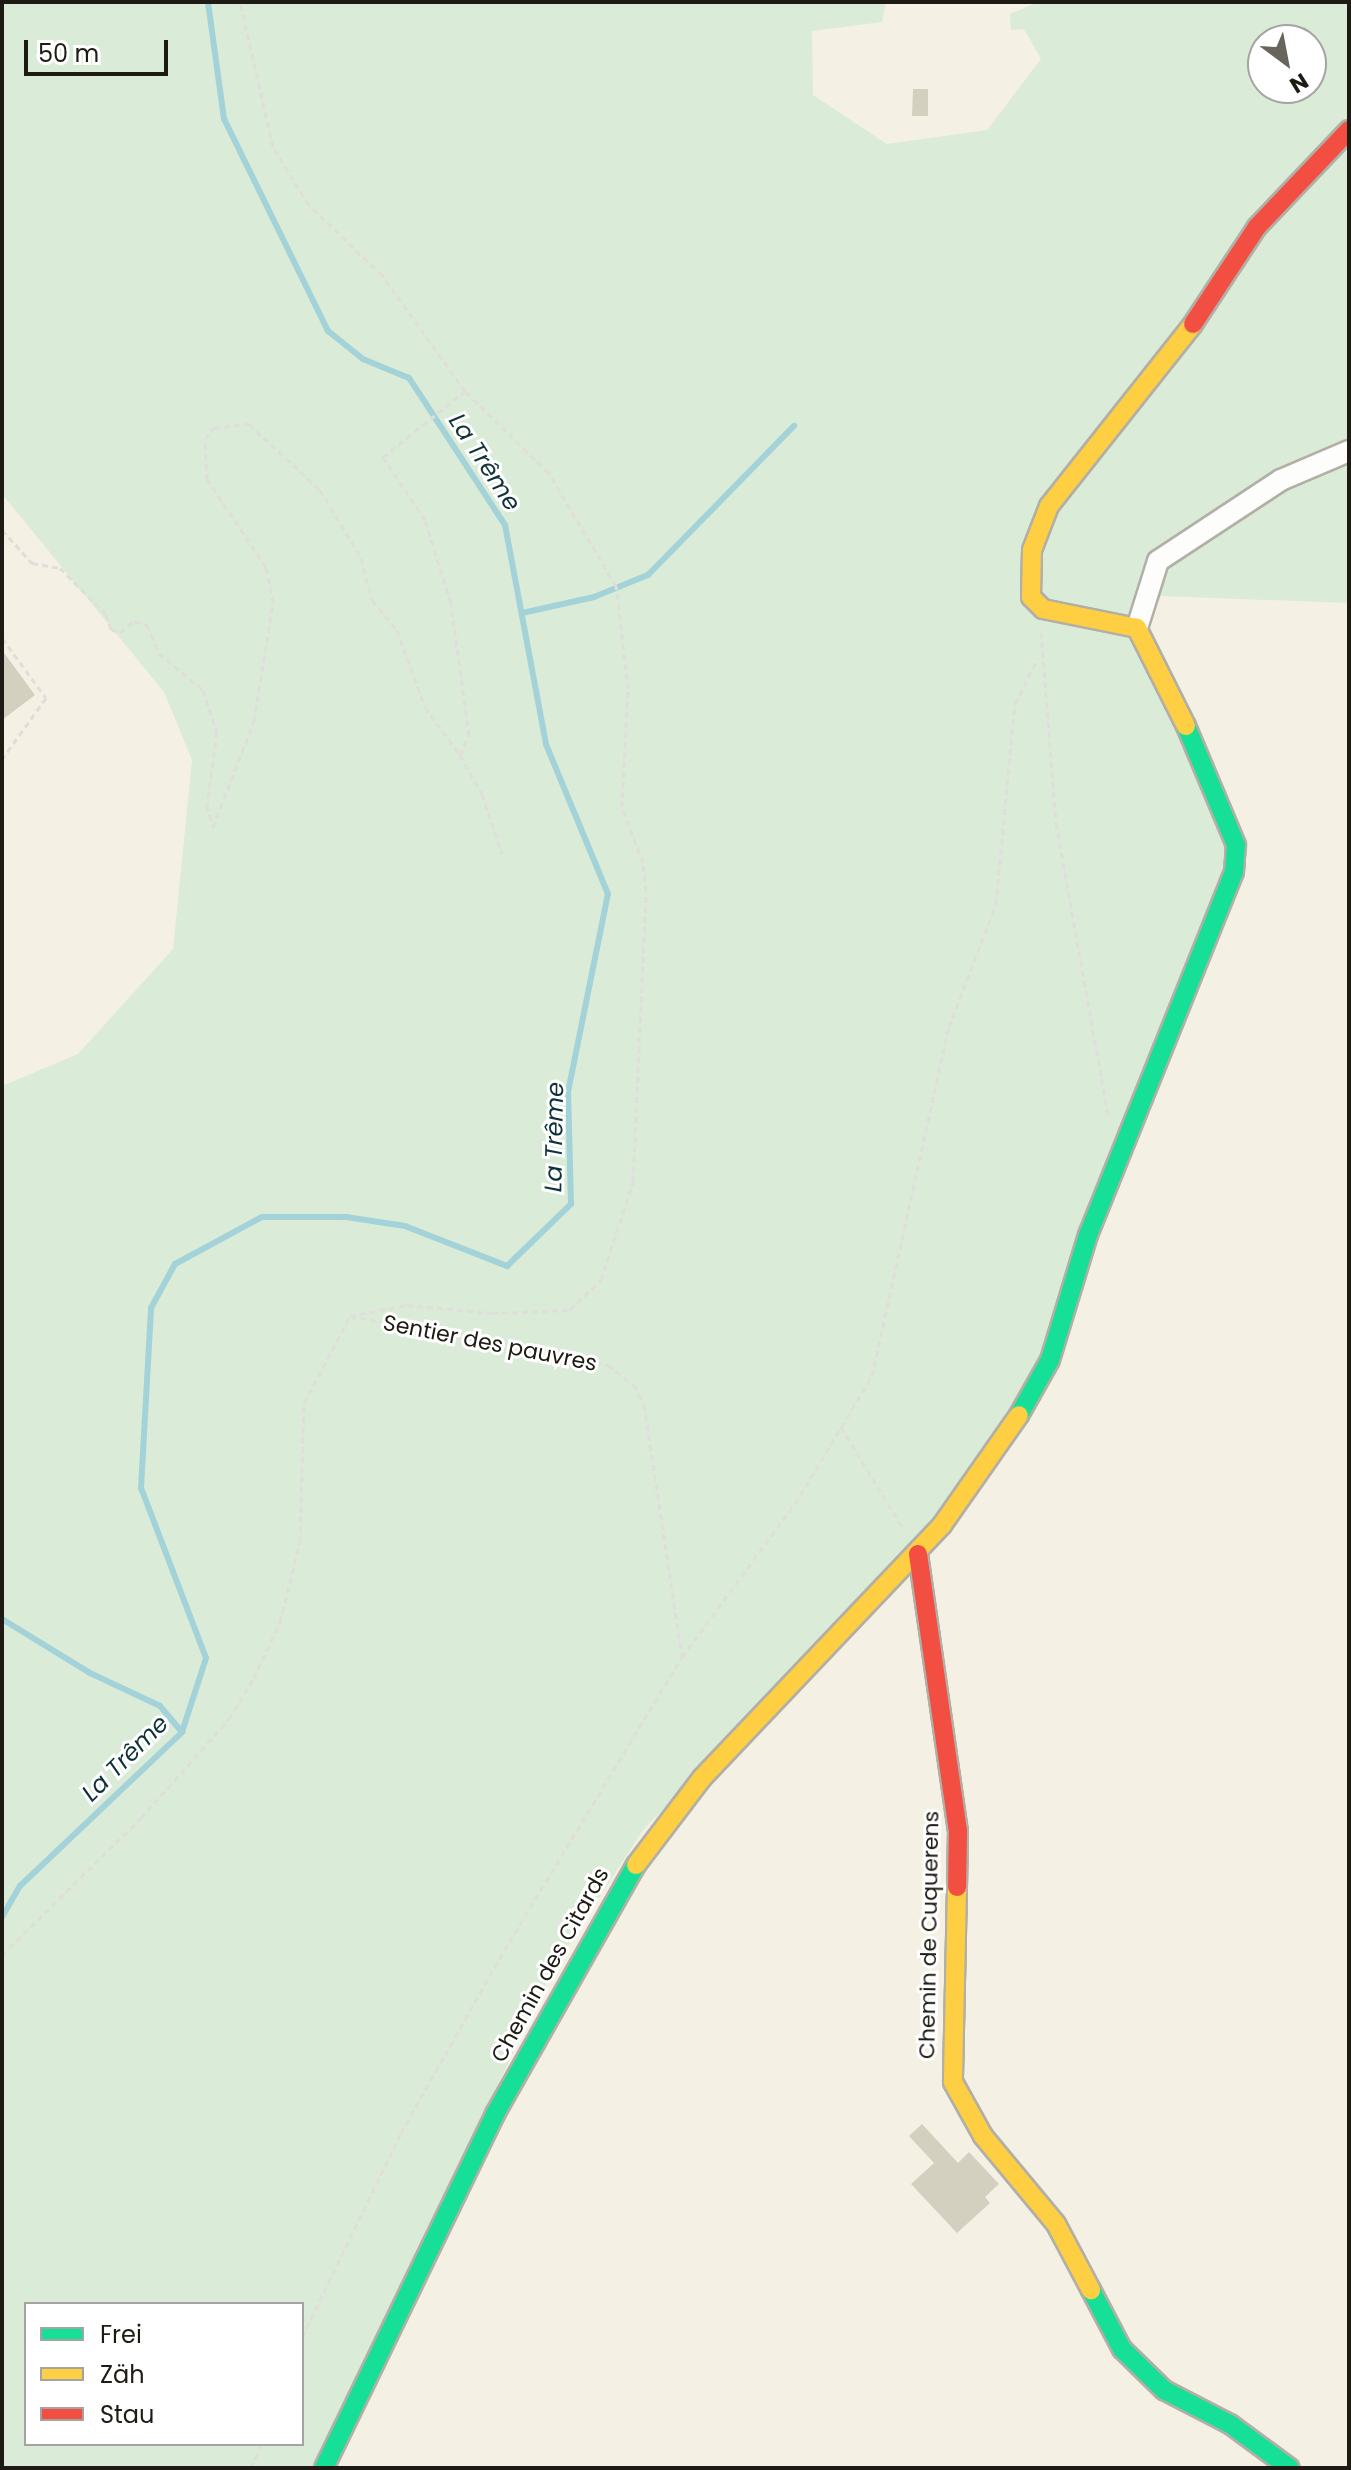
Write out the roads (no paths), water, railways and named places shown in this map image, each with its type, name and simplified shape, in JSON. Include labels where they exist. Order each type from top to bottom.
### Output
[{"type":"street","points":[[1349,130],[1257,227],[1180,344],[1080,460],[1049,506],[1032,550],[1029,578],[1031,597],[1043,609],[1137,628],[1149,574],[1167,553],[1281,480],[1349,451]]},
{"type":"street","name":"Chemin des Citards","points":[[324,2468],[482,2139],[609,1904],[702,1778],[918,1554],[997,1453],[1050,1360],[1088,1235],[1234,872],[1236,845],[1215,789],[1137,628]]},
{"type":"street","name":"Chemin de Cuquerens","points":[[918,1554],[958,1831],[953,2082],[983,2136],[1056,2224],[1129,2357],[1164,2390],[1237,2428],[1290,2468]]},
{"type":"waterway","name":"La Trême","points":[[2,1917],[20,1886],[182,1732],[206,1658],[141,1488],[151,1308],[175,1264],[262,1217],[346,1217],[405,1226],[507,1266],[571,1204],[568,1092],[608,894],[546,744],[505,525],[409,378],[363,359],[328,331],[224,119],[208,2]]},
{"type":"waterway","points":[[522,613],[594,597],[648,575],[794,426]]},
{"type":"waterway","points":[[2,1619],[90,1673],[160,1706],[182,1732]]}]
